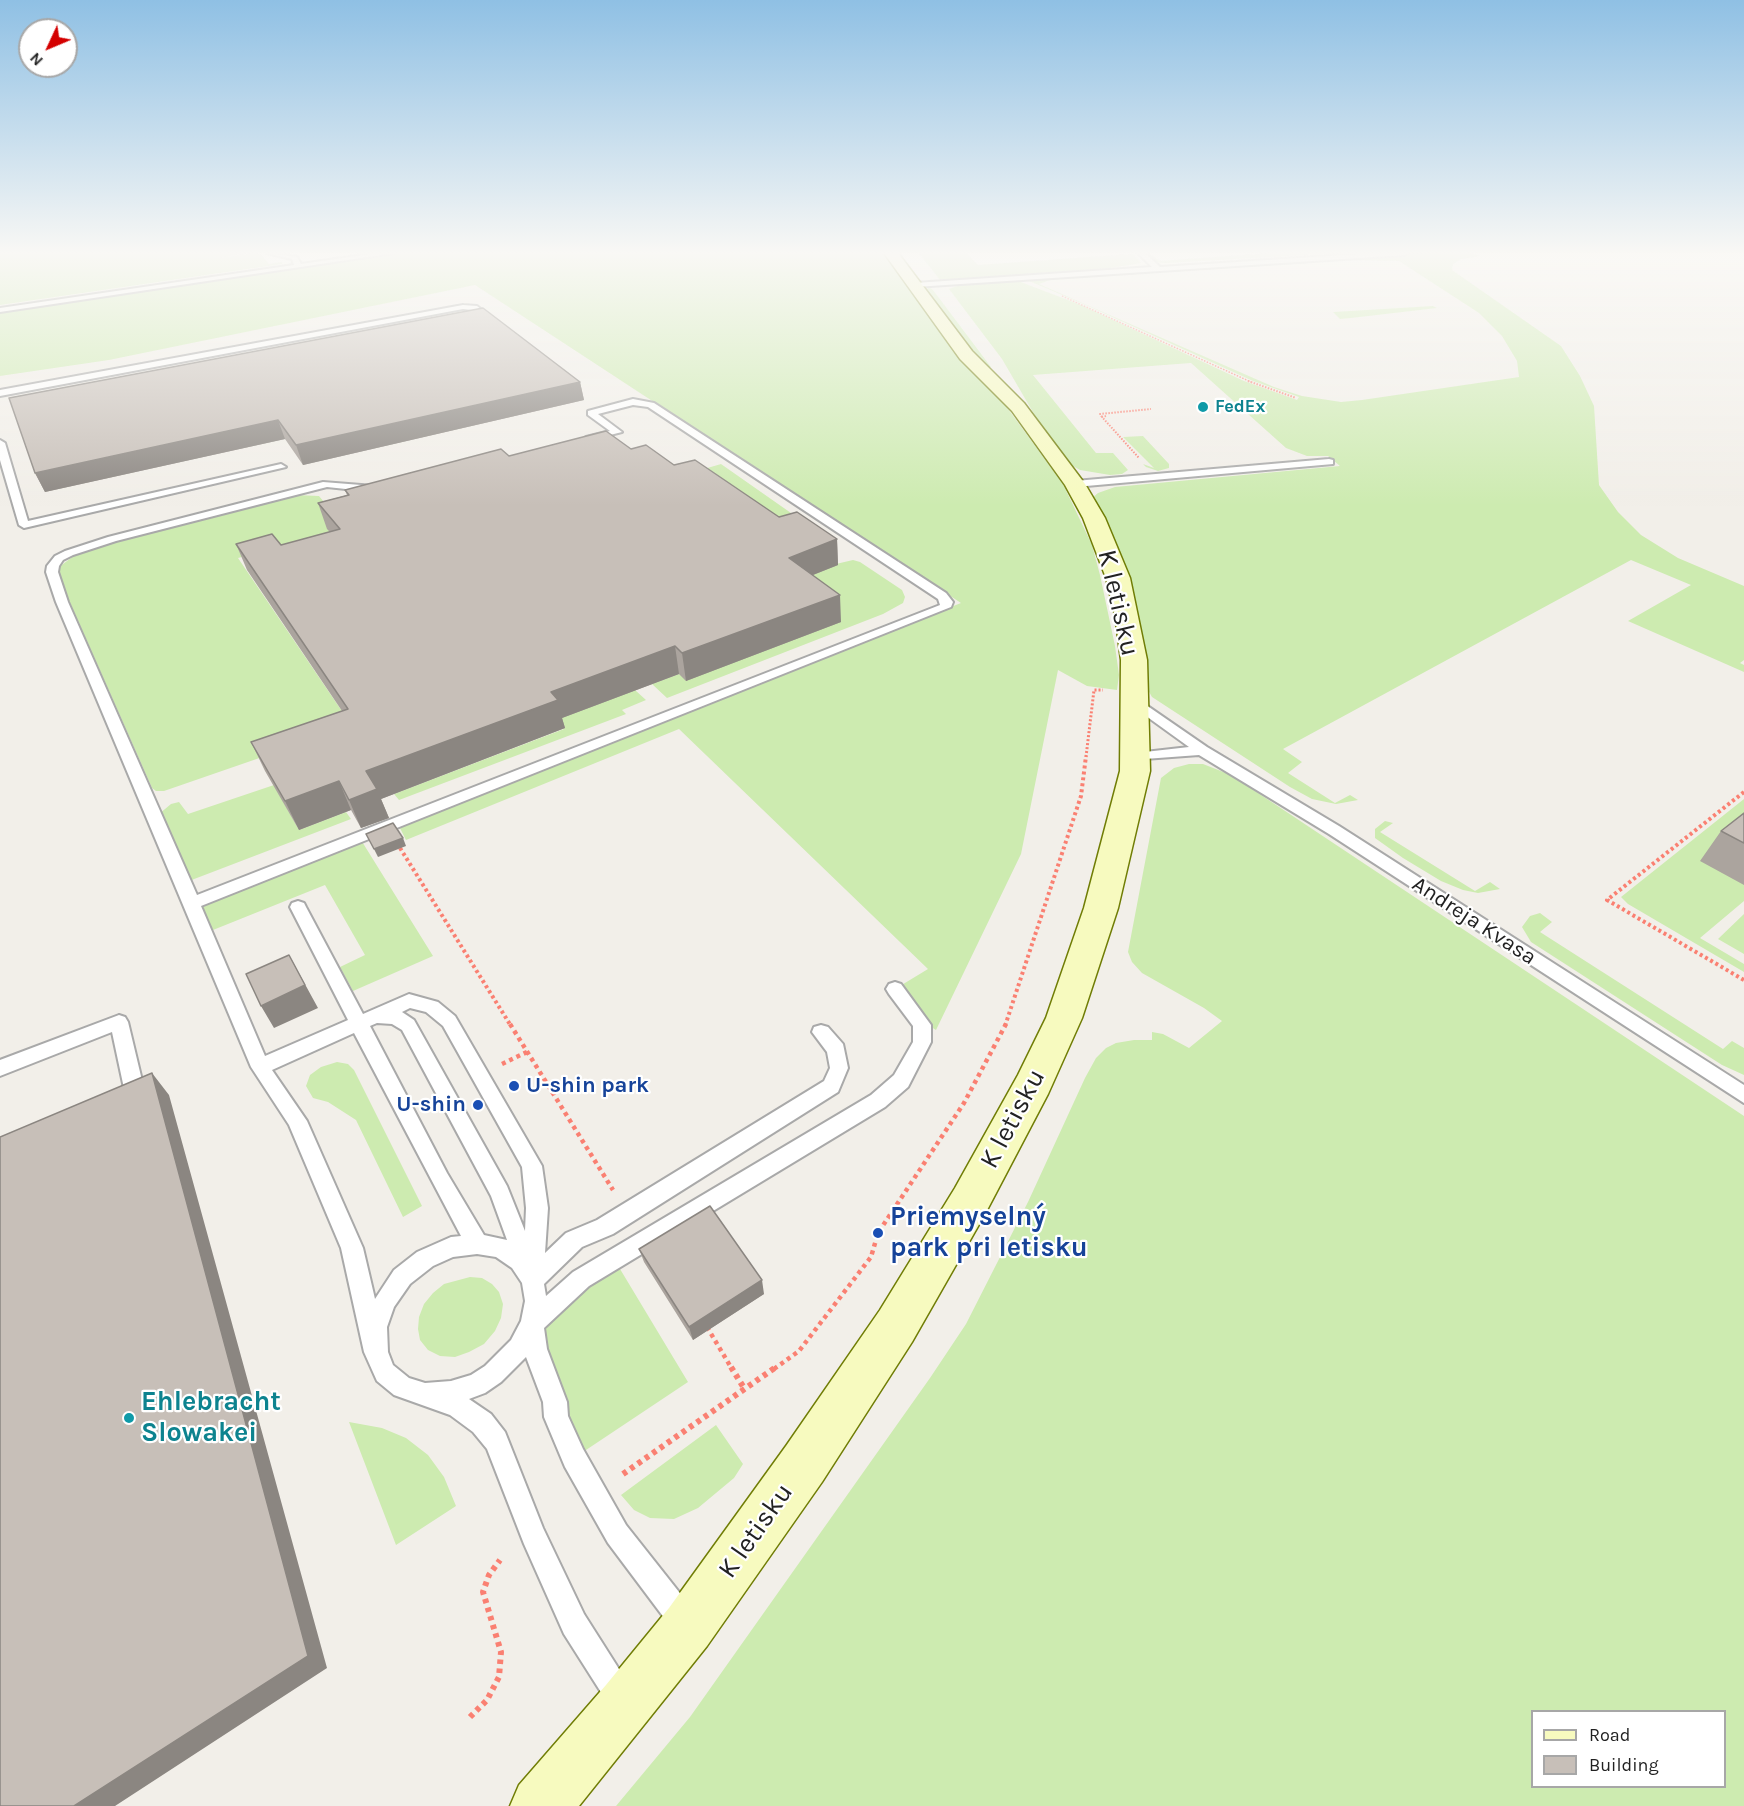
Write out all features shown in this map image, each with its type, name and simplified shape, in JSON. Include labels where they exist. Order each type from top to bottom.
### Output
[{"type":"street","name":"K letisku","points":[[540,1806],[626,1705],[688,1627],[804,1464],[896,1326],[970,1201],[1034,1083],[1064,1018],[1101,908],[1135,771],[1136,757],[1133,700],[1134,660],[1118,578],[1094,518],[1075,484],[1018,407],[966,355],[953,337]]},
{"type":"street","name":"K letisku","points":[[992,358],[1018,407]]},
{"type":"lane","points":[[0,393],[300,337]]},
{"type":"lane","points":[[192,903],[945,607],[947,602],[942,596],[651,405],[633,402],[591,413],[617,432],[571,444]]},
{"type":"lane","points":[[0,443],[24,525],[281,466]]},
{"type":"lane","points":[[1075,484],[1329,462]]},
{"type":"lane","points":[[392,487],[366,490],[327,484],[96,544],[59,558],[53,566],[54,579],[260,1067],[297,1121],[352,1248],[376,1352],[386,1373],[402,1387],[456,1405],[482,1423],[496,1441],[533,1535],[574,1624],[626,1705]]},
{"type":"lane","name":"Andreja Kvasa","points":[[1133,700],[1202,750],[1334,830],[1744,1095]]},
{"type":"lane","points":[[1136,757],[1202,750]]},
{"type":"lane","points":[[298,907],[367,1018],[440,1179],[477,1244]]},
{"type":"lane","points":[[425,1395],[451,1393],[477,1385],[493,1374],[519,1348],[532,1324],[581,1279],[878,1101],[901,1081],[922,1042],[922,1025],[895,989]]},
{"type":"lane","points":[[260,1067],[409,1001],[432,1007],[449,1021],[532,1166],[537,1208],[532,1280]]},
{"type":"lane","points":[[367,1018],[395,1017],[408,1025],[500,1192],[532,1280],[536,1302],[532,1324],[535,1349],[555,1401],[556,1416],[574,1458],[617,1534],[688,1627]]},
{"type":"lane","points":[[0,1068],[119,1022],[135,1094]]},
{"type":"lane","points":[[532,1280],[574,1240],[605,1227],[831,1086],[839,1068],[836,1049],[821,1032]]},
{"type":"lane","points":[[376,1352],[376,1327],[385,1301],[402,1277],[424,1259],[451,1248],[477,1244],[501,1248],[520,1261],[532,1280]]},
{"type":"path","points":[[1152,337],[1250,381],[1296,398]]},
{"type":"path","points":[[1144,463],[1100,414],[1151,409]]},
{"type":"path","points":[[1102,417],[1106,416]]},
{"type":"path","points":[[623,1474],[799,1351],[819,1329],[871,1257],[878,1233],[964,1103],[1005,1029],[1081,796],[1094,690]]},
{"type":"path","points":[[1744,792],[1607,900],[1744,980]]},
{"type":"path","points":[[400,848],[627,1213]]},
{"type":"path","points":[[702,1320],[744,1388]]},
{"type":"path","points":[[470,1717],[487,1700],[499,1677],[501,1652],[483,1592],[489,1575],[500,1560]]},
{"type":"green space","points":[[0,337],[220,337],[109,360],[0,376]]},
{"type":"green space","points":[[555,337],[946,337],[965,364],[1003,402],[1063,484],[1092,545],[1100,575],[1115,646],[1119,675],[1117,690],[1087,686],[1058,670],[1021,854],[936,1030],[928,1025],[900,986],[928,969],[679,729],[406,840],[399,826],[961,603]]},
{"type":"green space","points":[[962,337],[969,337],[991,367],[985,368]]},
{"type":"green space","points":[[986,337],[1150,337],[1244,381],[1297,400],[1299,397],[1253,381],[1157,337],[1274,387],[1302,396],[1341,402],[1519,377],[1517,361],[1503,337],[1548,337],[1561,346],[1580,376],[1594,406],[1599,485],[1618,512],[1641,535],[1678,558],[1744,586],[1744,660],[1740,663],[1744,665],[1744,672],[1628,621],[1691,585],[1631,560],[1283,749],[1302,762],[1288,773],[1335,803],[1350,795],[1358,800],[1336,804],[1312,799],[1290,787],[1152,697],[1148,690],[1092,498],[1098,493],[1115,487],[1340,466],[1328,456],[1307,456],[1286,448],[1191,363],[1033,375],[1096,453],[1113,453],[1128,470],[1122,474],[1110,475],[1080,470],[1073,466],[1037,419],[1002,359]]},
{"type":"green space","points":[[1143,436],[1169,464],[1169,468],[1158,471],[1146,467],[1143,464],[1154,468],[1123,437]]},
{"type":"green space","points":[[721,464],[801,520],[764,531],[680,476]]},
{"type":"green space","points":[[296,495],[319,496],[365,551],[274,549],[238,558],[352,726],[164,791],[156,791],[152,788],[59,578],[59,567],[75,555],[110,542]]},
{"type":"green space","points":[[853,560],[860,562],[902,590],[905,597],[903,603],[883,614],[667,698],[652,684],[679,674],[790,584],[836,564]]},
{"type":"green space","points":[[521,680],[635,690],[646,700],[622,710],[626,714],[399,800],[394,794],[564,729]]},
{"type":"green space","points":[[1189,764],[1203,764],[1231,775],[1744,1116],[1744,1806],[616,1806],[690,1717],[966,1324],[1028,1202],[1096,1058],[1106,1048],[1116,1043],[1152,1040],[1152,1032],[1163,1034],[1189,1048],[1222,1021],[1204,1008],[1142,973],[1132,962],[1128,952],[1161,778],[1174,768]]},
{"type":"green space","points":[[274,785],[299,830],[346,812],[351,819],[189,881],[159,814],[171,804],[179,802],[188,814]]},
{"type":"green space","points":[[1744,799],[1744,901],[1700,938],[1744,964],[1744,972],[1628,904],[1621,897]]},
{"type":"green space","points":[[1385,821],[1393,823],[1380,832],[1475,891],[1490,882],[1500,889],[1478,893],[1441,881],[1375,838],[1375,829]]},
{"type":"green space","points":[[361,840],[433,956],[353,991],[340,967],[365,955],[325,885],[213,930],[201,907],[206,901]]},
{"type":"green space","points":[[1540,913],[1552,922],[1540,932],[1723,1049],[1732,1041],[1744,1048],[1744,1075],[1722,1065],[1531,942],[1522,927],[1530,916]]},
{"type":"green space","points":[[1744,914],[1744,954],[1718,939]]},
{"type":"green space","points":[[337,1062],[348,1064],[354,1070],[422,1206],[403,1217],[356,1120],[328,1102],[313,1098],[306,1086],[310,1075],[321,1067]]},
{"type":"green space","points":[[614,1259],[688,1382],[574,1458],[532,1324]]},
{"type":"green space","points":[[470,1277],[482,1278],[499,1292],[503,1304],[501,1318],[495,1331],[484,1344],[455,1357],[440,1356],[428,1350],[420,1340],[419,1317],[424,1304],[444,1284]]},
{"type":"green space","points":[[349,1422],[382,1428],[406,1438],[428,1455],[444,1477],[456,1506],[396,1545]]},
{"type":"green space","points":[[716,1425],[743,1464],[734,1478],[698,1508],[674,1519],[650,1518],[634,1510],[621,1495]]},
{"type":"building","points":[[329,337],[521,337],[580,382],[296,445],[278,420],[35,473],[9,398]]},
{"type":"building","points":[[606,431],[631,449],[646,445],[674,465],[695,460],[779,517],[797,512],[837,539],[789,558],[840,595],[682,653],[675,646],[551,692],[558,700],[366,771],[377,789],[349,800],[339,781],[285,801],[251,742],[348,709],[236,544],[272,534],[281,545],[340,529],[318,503],[349,495],[345,490],[501,449],[509,456]]},
{"type":"building","points":[[1744,813],[1744,843],[1721,831]]},
{"type":"building","points":[[393,823],[403,838],[374,849],[366,834]]},
{"type":"building","points":[[289,955],[305,985],[261,1006],[246,974]]},
{"type":"building","name":"Ehlebracht Slowakei","points":[[152,1073],[308,1656],[74,1806],[0,1806],[0,1137]]},
{"type":"building","points":[[710,1206],[762,1280],[689,1327],[639,1249]]},
{"type":"place","name":"FedEx","points":[[1203,407]]},
{"type":"place","name":"U-shin park","points":[[514,1086]]},
{"type":"place","name":"U-shin","points":[[478,1105]]},
{"type":"place","name":"Priemyselný park pri letisku","points":[[878,1233]]},
{"type":"place","name":"Ehlebracht Slowakei","points":[[129,1418]]}]
